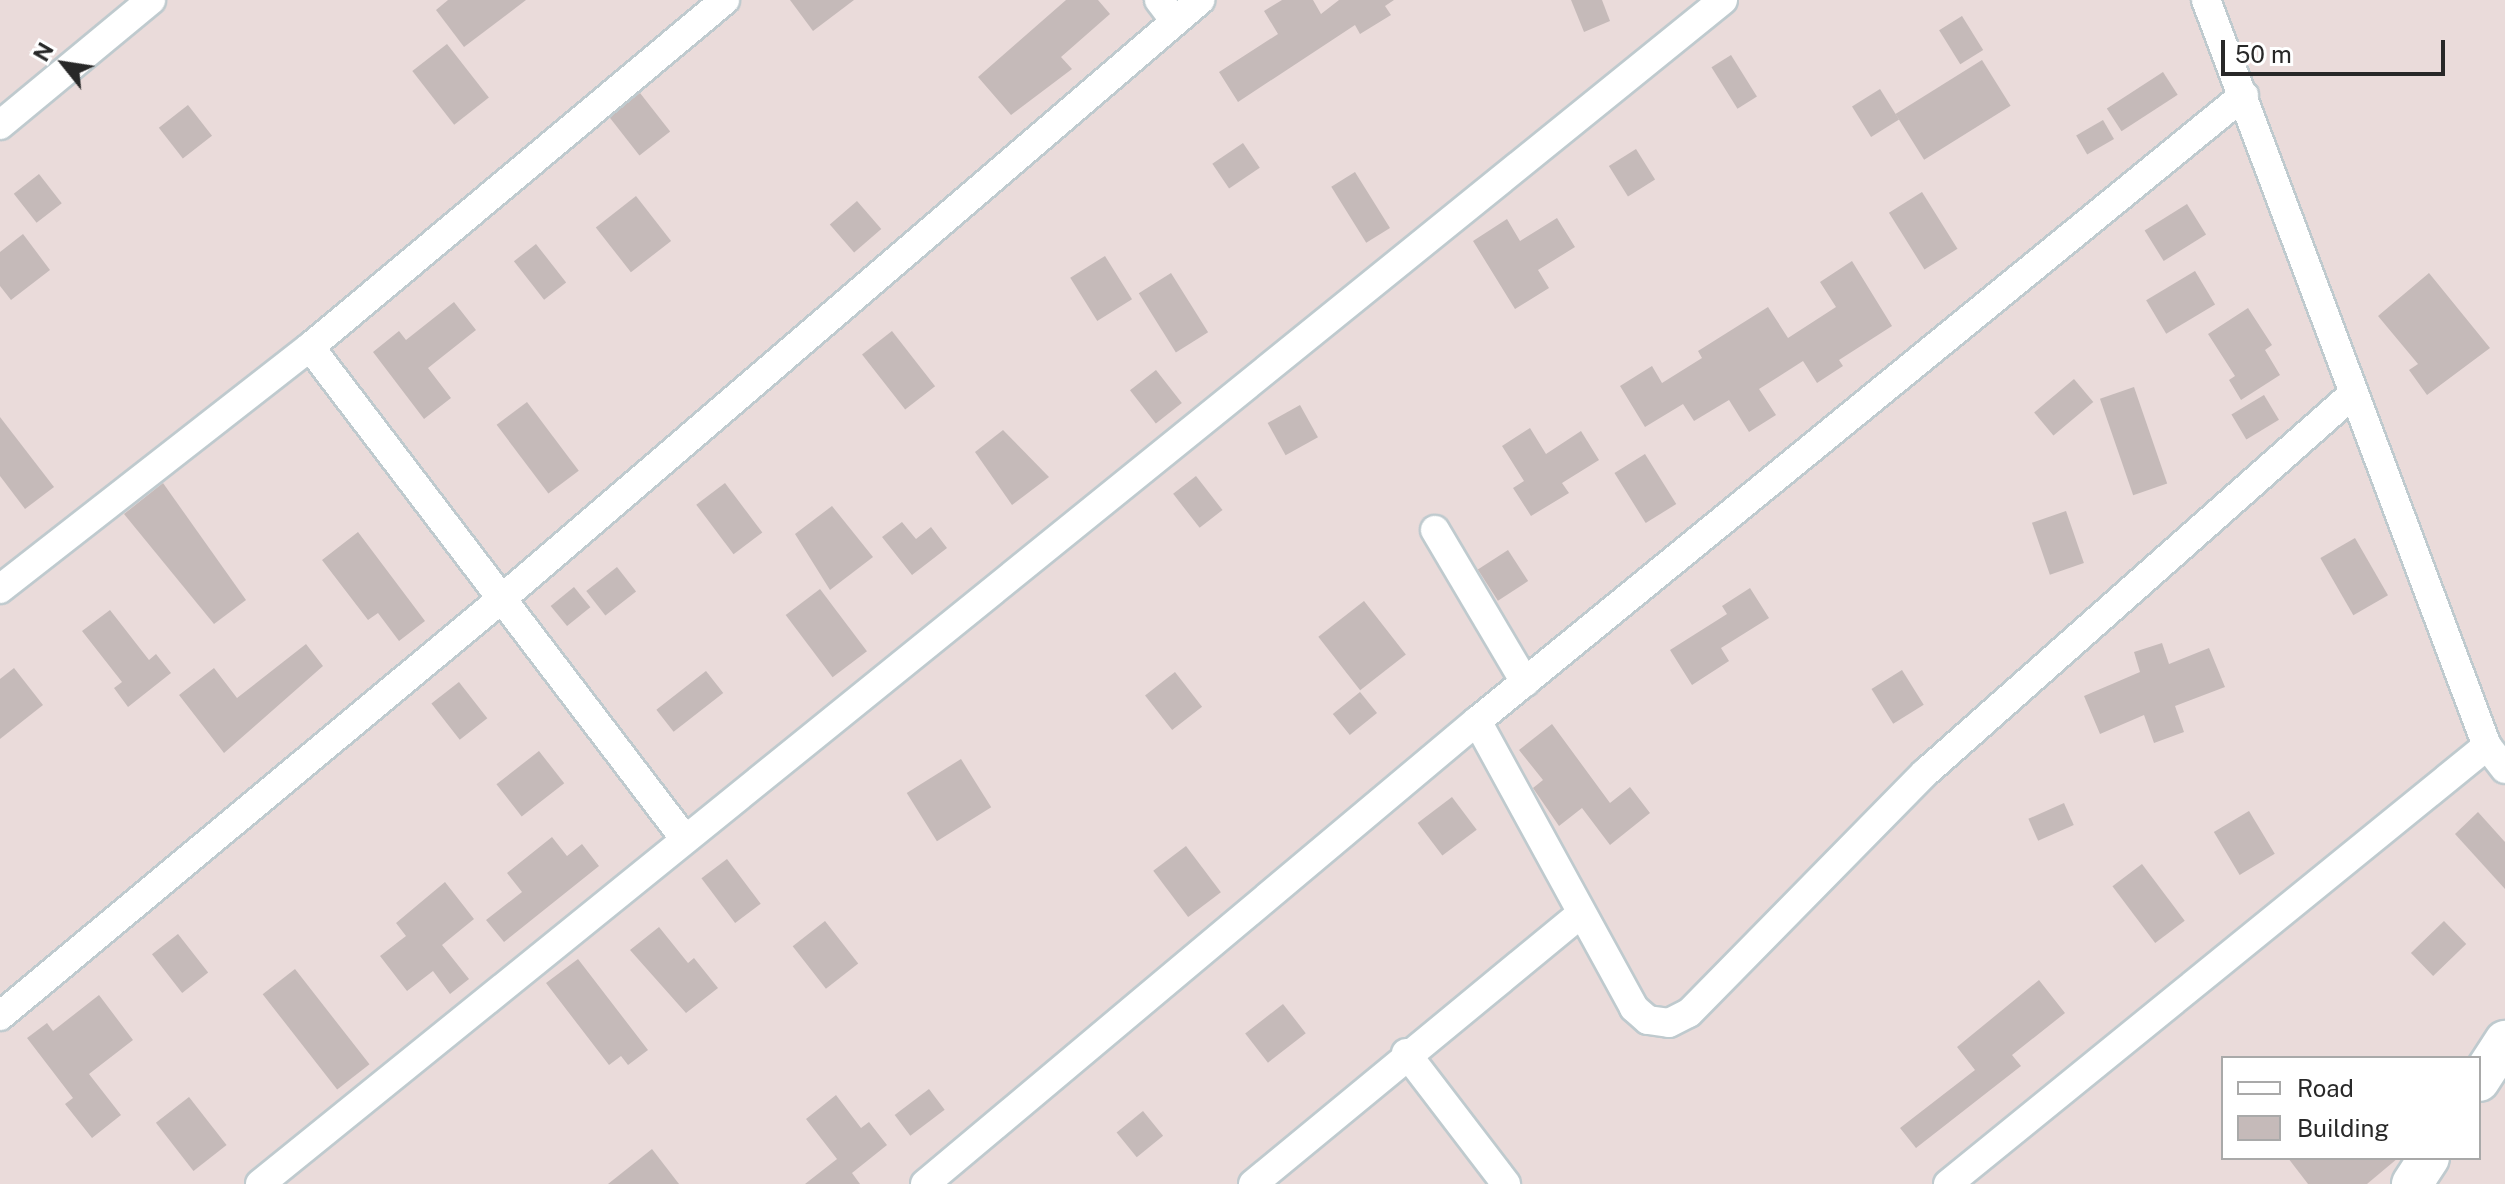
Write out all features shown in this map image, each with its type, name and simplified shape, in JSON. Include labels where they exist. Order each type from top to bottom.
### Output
[{"type":"street","points":[[0,125],[151,0]]},
{"type":"street","points":[[0,589],[310,347],[725,0]]},
{"type":"street","points":[[0,1016],[505,596],[1167,10],[1200,0]]},
{"type":"street","points":[[260,1184],[1723,0]]},
{"type":"street","points":[[2206,0],[2487,746],[2505,769]]},
{"type":"street","points":[[925,1184],[1477,721],[2244,95]]},
{"type":"street","points":[[310,347],[505,596],[685,839]]},
{"type":"street","points":[[1477,721],[1578,916],[1634,1008],[1648,1020],[1669,1023],[1689,1013],[1925,773],[2353,394]]},
{"type":"street","points":[[1435,530],[1525,682]]},
{"type":"street","points":[[1948,1184],[2487,746]]},
{"type":"street","points":[[1253,1184],[1406,1053],[1578,916]]},
{"type":"street","points":[[2481,1078],[2505,1041]]},
{"type":"street","points":[[1406,1053],[1506,1184]]},
{"type":"street","points":[[2412,1184],[2428,1160]]},
{"type":"building","points":[[448,0],[526,0],[464,47],[436,10]]},
{"type":"building","points":[[790,0],[854,0],[813,31]]},
{"type":"building","points":[[1066,0],[1098,0],[1110,14],[1061,57],[1072,69],[1011,115],[978,77]]},
{"type":"building","points":[[1282,0],[1313,0],[1321,14],[1339,0],[1394,0],[1385,6],[1391,15],[1360,34],[1355,25],[1238,102],[1219,72],[1278,34],[1264,11]]},
{"type":"building","points":[[1571,0],[1602,0],[1610,21],[1584,32]]},
{"type":"building","points":[[1962,16],[1983,50],[1960,64],[1939,30]]},
{"type":"building","points":[[447,44],[489,98],[454,125],[412,71]]},
{"type":"building","points":[[1731,55],[1757,97],[1737,109],[1711,67]]},
{"type":"building","points":[[1982,60],[2011,106],[1924,160],[1895,114]]},
{"type":"building","points":[[2163,72],[2178,95],[2122,131],[2107,108]]},
{"type":"building","points":[[1880,89],[1899,120],[1871,137],[1852,106]]},
{"type":"building","points":[[640,93],[670,132],[639,156],[609,117]]},
{"type":"building","points":[[188,105],[212,136],[183,159],[159,128]]},
{"type":"building","points":[[2103,120],[2114,139],[2087,155],[2076,136]]},
{"type":"building","points":[[1243,143],[1260,168],[1229,189],[1212,164]]},
{"type":"building","points":[[1636,149],[1655,180],[1628,196],[1609,166]]},
{"type":"building","points":[[1355,172],[1390,228],[1366,243],[1331,187]]},
{"type":"building","points":[[39,174],[62,203],[37,223],[14,194]]},
{"type":"building","points":[[1922,192],[1958,249],[1924,269],[1889,213]]},
{"type":"building","points":[[636,196],[671,241],[631,272],[596,227]]},
{"type":"building","points":[[857,201],[881,229],[854,253],[830,225]]},
{"type":"building","points":[[2187,204],[2206,235],[2164,261],[2145,230]]},
{"type":"building","points":[[1557,218],[1575,247],[1538,270],[1549,288],[1515,309],[1473,241],[1507,219],[1520,241]]},
{"type":"building","points":[[23,234],[50,270],[11,300],[0,286],[0,252]]},
{"type":"building","points":[[536,244],[566,283],[544,300],[514,261]]},
{"type":"building","points":[[1105,256],[1132,299],[1097,321],[1070,278]]},
{"type":"building","points":[[1852,261],[1892,326],[1839,360],[1843,366],[1817,383],[1803,361],[1759,389],[1776,415],[1749,432],[1729,400],[1694,421],[1683,404],[1645,427],[1620,386],[1652,366],[1662,383],[1702,358],[1698,351],[1768,307],[1788,338],[1836,307],[1820,282]]},
{"type":"building","points":[[2195,271],[2215,304],[2166,334],[2146,300]]},
{"type":"building","points":[[1171,273],[1208,332],[1176,353],[1139,293]]},
{"type":"building","points":[[2429,273],[2490,348],[2427,395],[2409,370],[2418,364],[2378,316]]},
{"type":"building","points":[[454,302],[476,330],[428,368],[451,398],[424,419],[373,352],[399,331],[406,340]]},
{"type":"building","points":[[2248,308],[2272,345],[2265,350],[2280,375],[2241,400],[2229,380],[2235,376],[2208,334]]},
{"type":"building","points":[[892,331],[935,386],[905,410],[862,354]]},
{"type":"building","points":[[1156,370],[1182,403],[1156,423],[1130,390]]},
{"type":"building","points":[[2074,379],[2093,402],[2053,435],[2034,412]]},
{"type":"building","points":[[2134,387],[2167,483],[2133,495],[2100,399]]},
{"type":"building","points":[[2264,395],[2279,420],[2246,439],[2231,415]]},
{"type":"building","points":[[527,402],[579,471],[548,494],[497,425]]},
{"type":"building","points":[[1300,405],[1318,437],[1286,455],[1268,423]]},
{"type":"building","points":[[0,417],[54,487],[25,509],[0,476]]},
{"type":"building","points":[[1530,428],[1546,454],[1581,431],[1599,460],[1562,483],[1569,493],[1531,516],[1513,488],[1524,481],[1502,446]]},
{"type":"building","points":[[1003,430],[1049,477],[1012,505],[975,452]]},
{"type":"building","points":[[1645,454],[1676,504],[1646,523],[1614,473]]},
{"type":"building","points":[[1196,476],[1222,510],[1200,528],[1173,494]]},
{"type":"building","points":[[163,483],[246,600],[214,624],[124,514]]},
{"type":"building","points":[[725,483],[762,533],[734,554],[696,505]]},
{"type":"building","points":[[832,506],[873,557],[830,590],[795,534]]},
{"type":"building","points":[[2066,511],[2084,563],[2050,575],[2032,523]]},
{"type":"building","points":[[902,522],[916,539],[931,527],[947,548],[912,575],[882,537]]},
{"type":"building","points":[[358,532],[425,621],[399,641],[378,613],[368,620],[322,560]]},
{"type":"building","points":[[2355,538],[2388,595],[2353,615],[2320,558]]},
{"type":"building","points":[[1508,550],[1528,581],[1498,601],[1478,570]]},
{"type":"building","points":[[617,567],[636,591],[605,615],[586,591]]},
{"type":"building","points":[[574,587],[590,607],[567,626],[551,606]]},
{"type":"building","points":[[1750,588],[1769,618],[1721,648],[1729,661],[1692,685],[1670,650],[1727,614],[1722,606]]},
{"type":"building","points":[[820,589],[867,651],[833,677],[786,615]]},
{"type":"building","points":[[1364,601],[1406,655],[1360,690],[1318,637]]},
{"type":"building","points":[[110,610],[149,660],[156,654],[171,673],[128,707],[114,688],[122,682],[82,631]]},
{"type":"building","points":[[2162,643],[2169,664],[2209,648],[2225,687],[2175,706],[2184,732],[2154,743],[2144,715],[2100,734],[2084,696],[2140,672],[2134,652]]},
{"type":"building","points":[[306,644],[323,666],[224,753],[179,695],[214,668],[237,698]]},
{"type":"building","points":[[14,668],[43,705],[0,739],[0,679]]},
{"type":"building","points":[[1902,670],[1924,705],[1893,724],[1871,689]]},
{"type":"building","points":[[706,671],[723,693],[674,732],[656,710]]},
{"type":"building","points":[[1175,672],[1202,707],[1172,730],[1145,695]]},
{"type":"building","points":[[459,682],[487,718],[460,740],[431,704]]},
{"type":"building","points":[[1360,692],[1377,713],[1350,735],[1333,714]]},
{"type":"building","points":[[1552,724],[1610,803],[1630,787],[1650,813],[1610,845],[1582,808],[1559,826],[1533,788],[1543,780],[1519,750]]},
{"type":"building","points":[[539,751],[564,783],[522,817],[496,784]]},
{"type":"building","points":[[961,759],[991,807],[937,841],[907,793]]},
{"type":"building","points":[[1452,797],[1477,830],[1442,856],[1418,823]]},
{"type":"building","points":[[2064,803],[2074,825],[2038,841],[2028,819]]},
{"type":"building","points":[[2249,811],[2275,854],[2240,875],[2214,832]]},
{"type":"building","points":[[2478,812],[2505,842],[2505,889],[2455,834]]},
{"type":"building","points":[[552,837],[567,856],[582,844],[599,866],[504,942],[486,920],[522,892],[507,873]]},
{"type":"building","points":[[1186,846],[1221,892],[1188,917],[1153,871]]},
{"type":"building","points":[[727,859],[761,904],[735,923],[701,878]]},
{"type":"building","points":[[2142,864],[2185,921],[2155,943],[2112,886]]},
{"type":"building","points":[[445,882],[474,919],[442,945],[469,979],[450,994],[433,971],[407,991],[380,956],[406,936],[396,923]]},
{"type":"building","points":[[825,921],[858,964],[826,989],[793,946]]},
{"type":"building","points":[[2444,921],[2466,944],[2433,976],[2411,953]]},
{"type":"building","points":[[659,927],[688,963],[694,958],[718,988],[686,1013],[630,950]]},
{"type":"building","points":[[178,934],[208,973],[182,993],[152,954]]},
{"type":"building","points":[[578,959],[648,1050],[628,1065],[621,1056],[609,1065],[546,983]]},
{"type":"building","points":[[295,969],[369,1064],[337,1090],[263,994]]},
{"type":"building","points":[[2039,980],[2065,1013],[2012,1055],[2021,1066],[1916,1148],[1900,1128],[1975,1070],[1957,1047]]},
{"type":"building","points":[[99,995],[133,1040],[89,1074],[121,1115],[92,1138],[65,1104],[73,1098],[27,1038],[47,1023],[53,1031]]},
{"type":"building","points":[[1283,1004],[1306,1033],[1268,1063],[1245,1034]]},
{"type":"building","points":[[929,1089],[945,1110],[910,1136],[895,1115]]},
{"type":"building","points":[[836,1095],[861,1128],[869,1122],[887,1145],[852,1173],[860,1184],[805,1184],[837,1159],[806,1119]]},
{"type":"building","points":[[189,1097],[227,1145],[193,1171],[156,1123]]},
{"type":"building","points":[[1143,1111],[1163,1136],[1137,1157],[1117,1132]]},
{"type":"building","points":[[652,1149],[679,1184],[608,1184]]},
{"type":"building","points":[[2290,1160],[2396,1160],[2367,1184],[2308,1184]]}]
